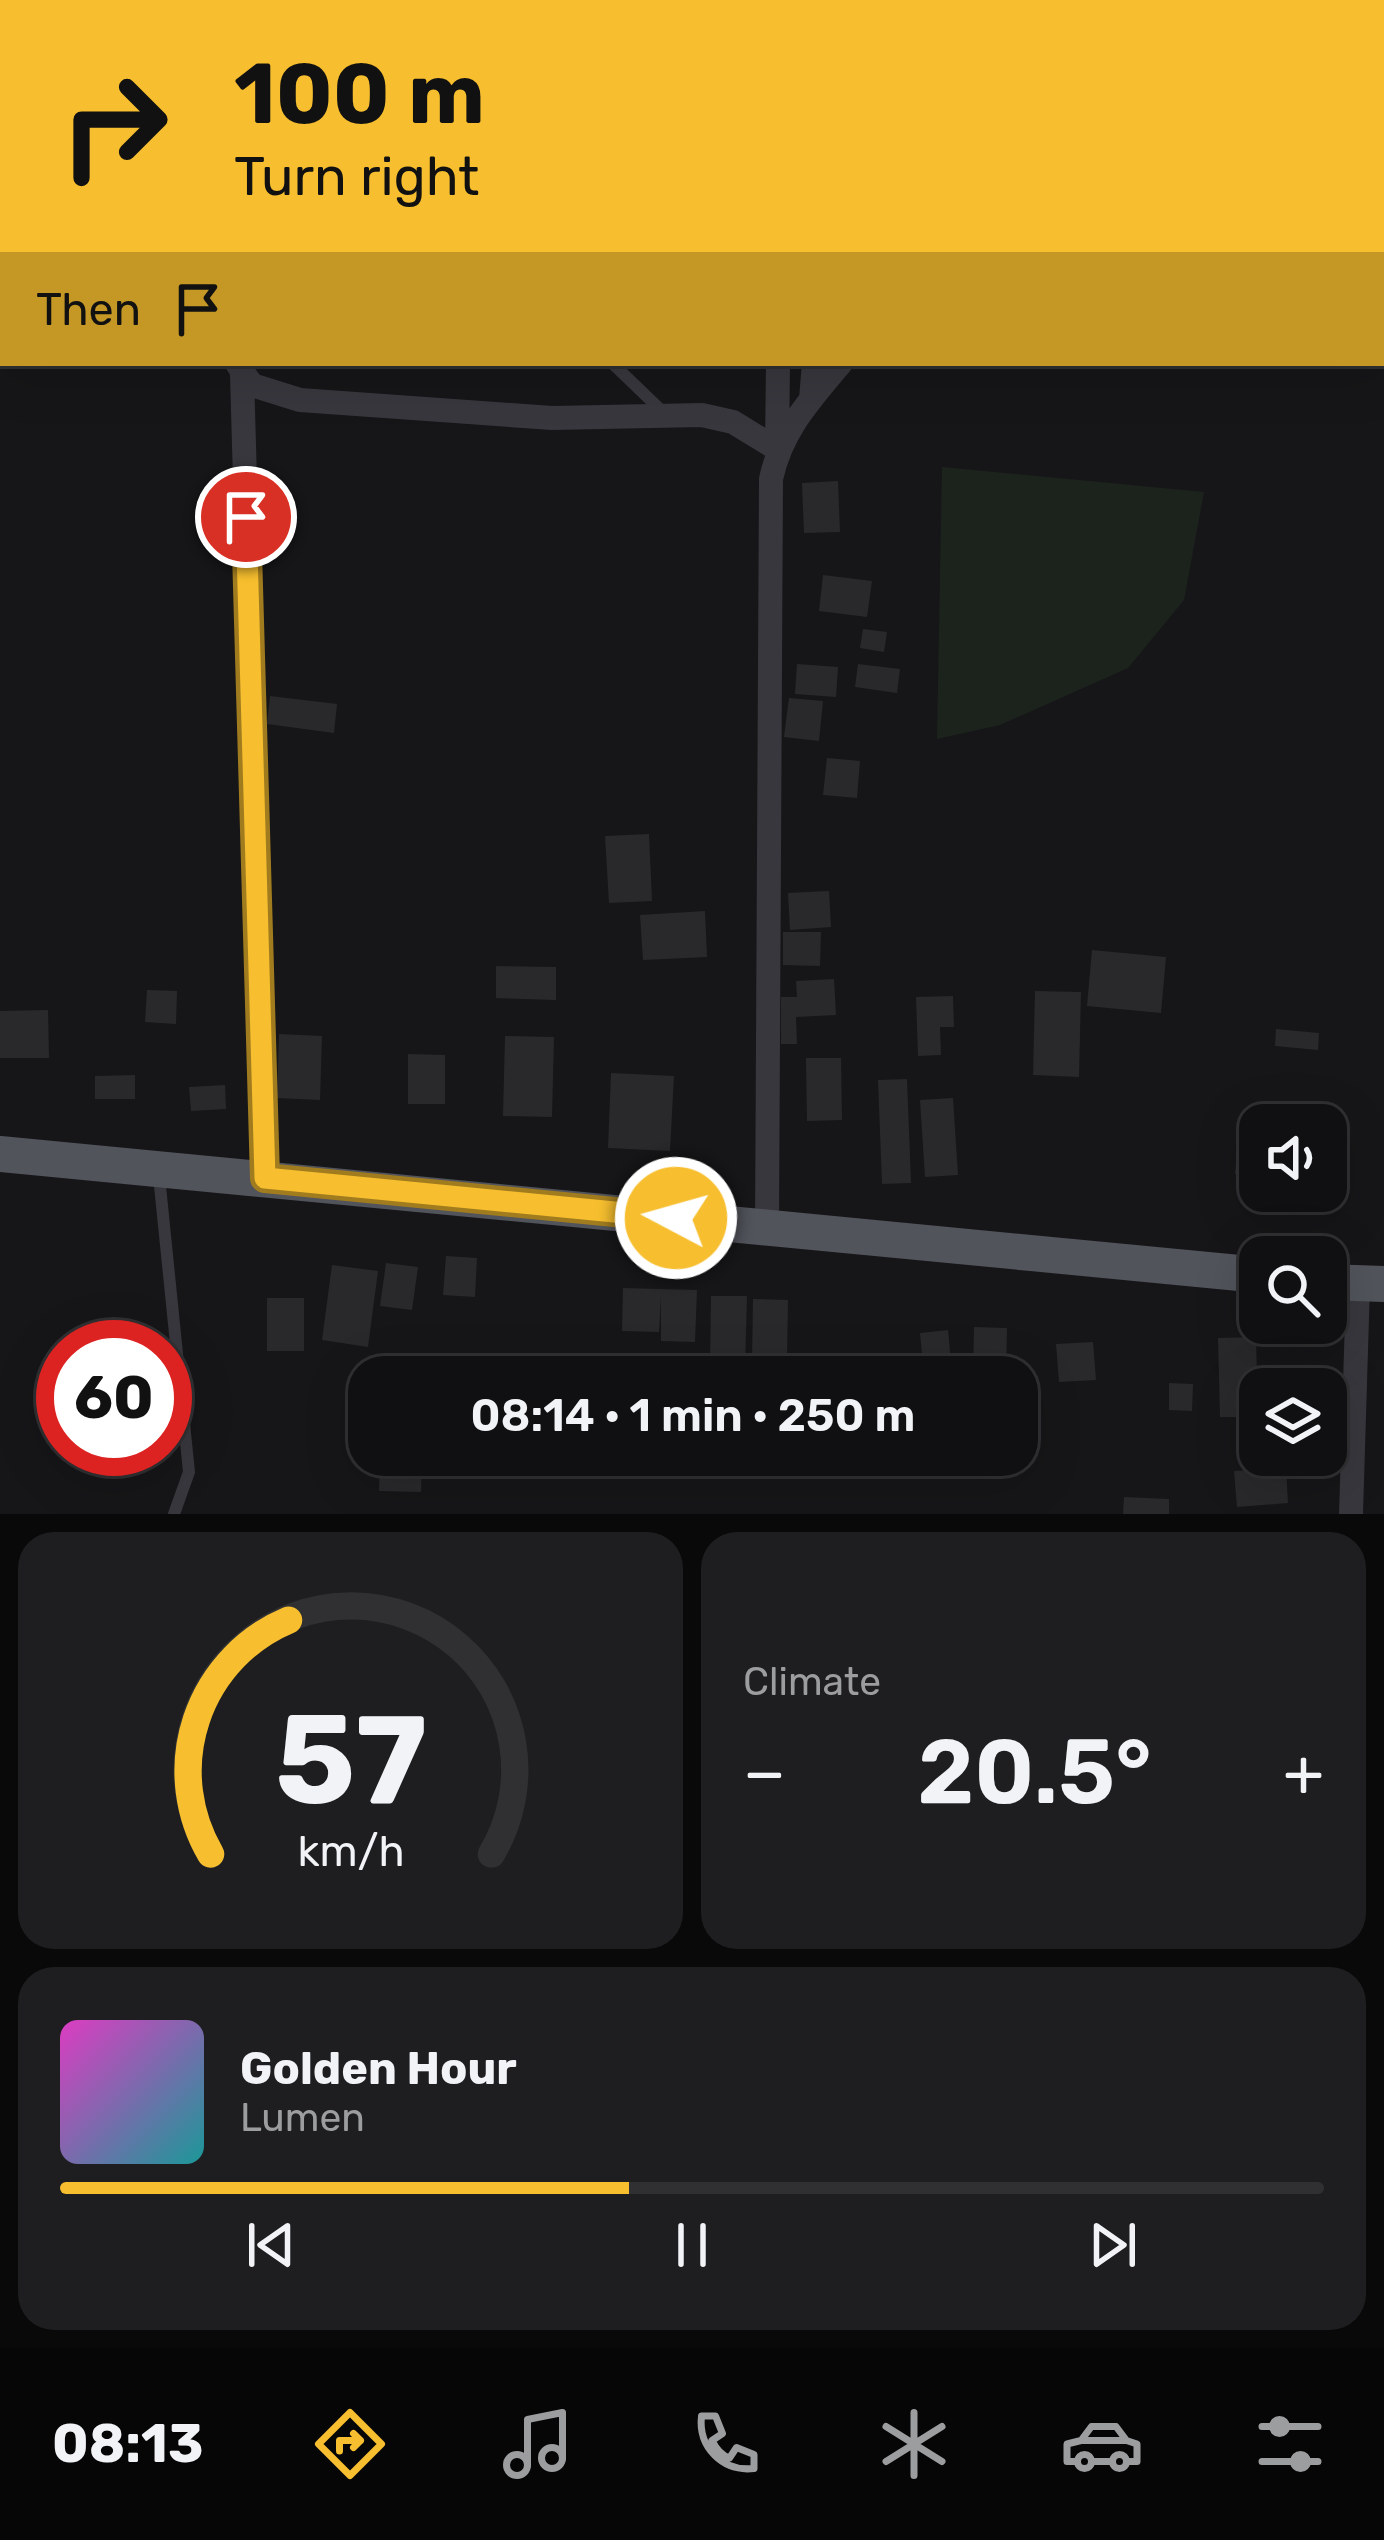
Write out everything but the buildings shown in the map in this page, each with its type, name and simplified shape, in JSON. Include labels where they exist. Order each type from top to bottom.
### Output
[{"type":"main road","points":[[0,1154],[1239,1273]]},
{"type":"street","points":[[767,1227],[768,650],[778,366]]},
{"type":"street","points":[[811,399],[814,366]]},
{"type":"street","points":[[777,449],[839,366]]},
{"type":"street","points":[[240,369],[267,392],[300,400],[552,418],[702,415],[733,422],[777,449]]},
{"type":"street","points":[[240,369],[265,1178]]},
{"type":"street","points":[[1351,1514],[1356,1284]]},
{"type":"lane","points":[[615,366],[669,418]]},
{"type":"lane","points":[[158,1168],[189,1472],[174,1514]]},
{"type":"shaded area","points":[[942,467],[1204,492],[1184,600],[1128,668],[1000,725],[937,739]]},
{"type":"route","points":[[246,517],[265,1178],[676,1218]]}]
